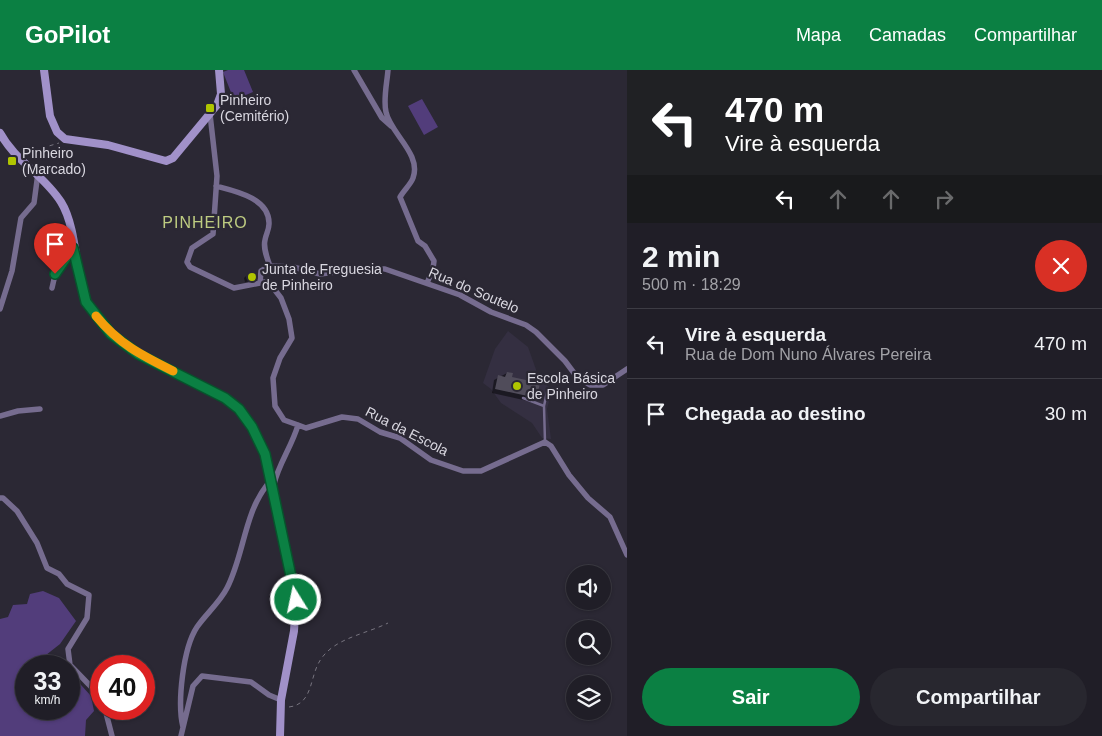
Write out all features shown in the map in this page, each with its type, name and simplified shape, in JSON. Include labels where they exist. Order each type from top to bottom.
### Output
[{"type":"street","points":[[44,70],[52,122],[64,139],[108,145],[166,161],[173,158],[210,114],[221,94],[219,70]]},
{"type":"street","points":[[354,70],[382,118],[409,148],[414,177],[400,197],[418,242],[425,246],[434,261],[434,269],[427,283]]},
{"type":"street","points":[[388,70],[386,112],[392,128]]},
{"type":"street","points":[[182,727],[180,714],[182,690],[190,643],[196,628],[227,588],[246,531],[263,491],[267,485],[275,482],[279,466],[292,446],[298,425],[284,420],[275,406],[273,378],[280,358],[292,338],[289,319],[281,298],[271,285],[265,282],[234,288],[190,267],[187,262],[192,248],[212,234],[216,186],[210,114]]},
{"type":"street","points":[[0,133],[22,161],[38,173],[53,190],[66,211],[82,291],[98,319],[127,347],[232,402],[245,416],[258,438],[265,454],[296,600],[294,631],[281,703],[280,736]]},
{"type":"street","points":[[0,309],[12,271],[21,218],[34,203],[38,173]]},
{"type":"street","points":[[216,186],[245,194],[258,203],[268,216],[269,226],[264,242],[270,266],[261,271],[260,284]]},
{"type":"street","points":[[52,288],[55,274],[73,248]]},
{"type":"street","name":"Rua do Soutelo","points":[[270,266],[293,268],[320,274],[359,269],[385,269],[460,295],[491,312],[526,325],[565,360],[577,377],[590,386],[603,385],[627,369]]},
{"type":"street","points":[[0,416],[18,411],[40,409]]},
{"type":"street","name":"Rua da Escola","points":[[298,425],[306,428],[342,418],[358,420],[380,432],[400,438],[431,460],[462,472],[481,471],[546,442]]},
{"type":"street","points":[[546,442],[588,498],[610,517],[627,554]]},
{"type":"street","points":[[0,498],[3,498],[17,511],[36,543],[47,568],[59,574],[67,584],[89,595],[87,618],[68,650],[70,665],[90,686]]},
{"type":"street","points":[[180,736],[193,686],[202,676],[251,682],[281,703]]},
{"type":"street","points":[[108,720],[112,736]]},
{"type":"lane","points":[[546,442],[544,406],[548,392]]},
{"type":"lane","points":[[523,398],[544,406]]},
{"type":"path","points":[[22,161],[32,151],[70,140]]},
{"type":"path","points":[[281,703],[297,705],[304,700],[310,692],[319,661],[328,651],[347,639],[388,623]]},
{"type":"shaded area","points":[[228,70],[244,70],[253,92],[234,100],[223,72]]},
{"type":"shaded area","points":[[422,99],[438,127],[424,135],[408,106]]},
{"type":"shaded area","name":"Escola Básica de Pinheiro","points":[[508,331],[528,347],[539,378],[552,390],[547,409],[551,439],[542,438],[532,423],[501,403],[491,389],[483,383],[495,349]]},
{"type":"shaded area","points":[[43,591],[59,598],[76,621],[60,644],[46,655],[15,655],[15,720],[80,720],[80,684],[90,695],[90,716],[86,720],[85,736],[0,736],[0,619],[8,617],[13,605],[27,604],[30,594]]},
{"type":"building","points":[[507,372],[513,373],[512,377],[540,383],[537,398],[495,389],[498,375],[505,377]]},
{"type":"slow traffic","points":[[96,316],[118,341],[138,354],[173,371]]},
{"type":"place","name":"Pinheiro (Cemitério)","points":[[210,108]]},
{"type":"place","name":"Pinheiro (Marcado)","points":[[12,161]]},
{"type":"place","name":"Junta de Freguesia de Pinheiro","points":[[252,277]]},
{"type":"place","name":"Escola Básica de Pinheiro","points":[[517,386]]},
{"type":"district","name":"PINHEIRO","points":[[205,222]]},
{"type":"route","points":[[55,274],[68,252],[73,248],[86,302],[94,315],[118,341],[138,354],[232,402],[245,416],[265,454],[296,600]]}]
